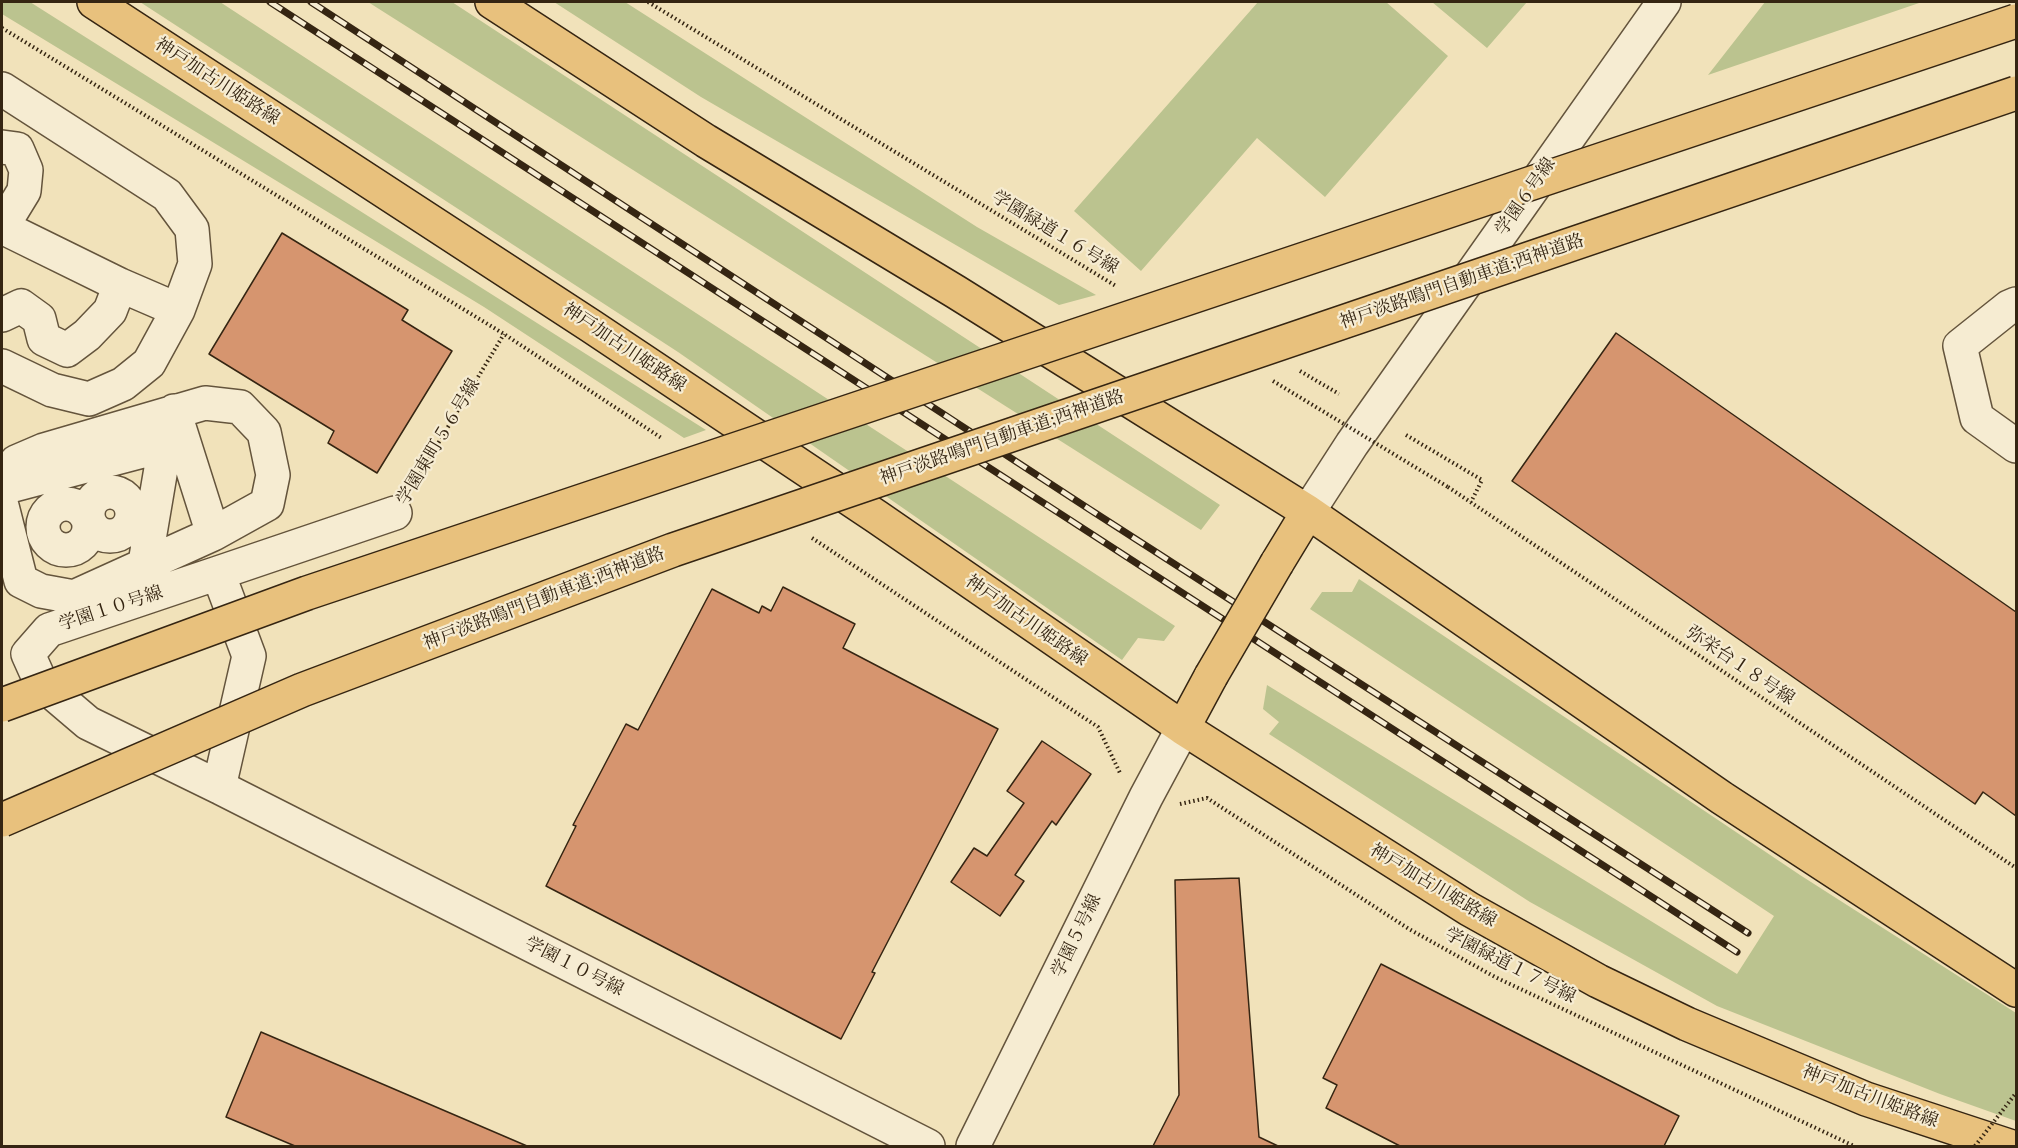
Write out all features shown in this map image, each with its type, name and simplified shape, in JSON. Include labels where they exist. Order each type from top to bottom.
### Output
[{"type":"main road","name":"神戸加古川姫路線","points":[[94,2],[611,339],[877,517],[1183,728],[1469,909],[1598,981],[1698,1028],[1866,1099],[2009,1146]]},
{"type":"main road","points":[[492,2],[706,141],[956,292],[1308,512],[1722,798],[2016,990]]},
{"type":"main road","points":[[2,705],[307,593],[2016,21]]},
{"type":"main road","name":"神戸淡路鳴門自動車道;西神道路","points":[[2,819],[302,690],[672,550],[2016,93]]},
{"type":"main road","points":[[1183,728],[1211,676],[1308,512]]},
{"type":"street","name":"学園６号線","points":[[1308,512],[1352,444],[1664,2]]},
{"type":"street","points":[[2,89],[167,195],[192,229],[195,264],[178,310],[149,363],[123,384],[89,399],[52,390],[2,366]]},
{"type":"street","points":[[2,147],[17,149],[26,170],[24,191],[2,227],[120,285],[178,310]]},
{"type":"street","points":[[2,315],[21,306],[39,319],[44,339],[67,350],[87,335],[110,311],[120,285]]},
{"type":"street","points":[[2016,304],[2009,307],[1960,346],[1977,418],[2016,446]]},
{"type":"street","points":[[2,483],[16,462],[44,450],[205,403],[240,407],[264,432],[273,475],[267,504],[213,534],[74,597],[41,591],[21,581],[2,506]]},
{"type":"street","points":[[174,411],[213,534]]},
{"type":"street","points":[[2,488],[165,445],[145,563]]},
{"type":"street","name":"学園東町５６号線","points":[[218,573],[395,513]]},
{"type":"street","points":[[10,541],[43,534],[52,546],[66,550],[73,549],[80,546],[88,534],[88,518]]},
{"type":"street","points":[[218,573],[249,656],[219,787]]},
{"type":"street","name":"学園１０号線","points":[[218,573],[49,630],[28,654],[41,683],[88,723],[928,1146]]},
{"type":"street","name":"学園５号線","points":[[973,1146],[1146,797],[1183,728]]},
{"type":"path","name":"学園緑道１６号線","points":[[648,2],[1125,291]]},
{"type":"path","points":[[2,28],[504,334],[673,446]]},
{"type":"path","name":"学園東町５６号線","points":[[395,513],[504,334]]},
{"type":"path","name":"弥栄台１８号線","points":[[1267,378],[1471,502],[2016,868]]},
{"type":"path","points":[[1406,435],[1482,480],[1471,502]]},
{"type":"path","points":[[811,537],[1098,727],[1122,778]]},
{"type":"path","name":"学園緑道１７号線","points":[[1177,805],[1207,798],[1409,928],[1495,977],[1854,1146]]},
{"type":"path","points":[[1975,1146],[2016,1093]]},
{"type":"green space","points":[[2,2],[30,2],[706,430],[684,438],[484,307],[2,14]]},
{"type":"green space","points":[[140,2],[220,2],[1175,626],[1164,641],[1138,638],[1122,660],[678,352]]},
{"type":"green space","points":[[368,2],[452,2],[1220,505],[1201,530]]},
{"type":"green space","points":[[554,2],[625,2],[977,227],[1096,295],[1059,305],[701,97]]},
{"type":"green space","points":[[1258,2],[1386,2],[1448,56],[1325,197],[1257,138],[1141,271],[1074,211]]},
{"type":"green space","points":[[1432,2],[1527,2],[1487,48]]},
{"type":"green space","points":[[1765,2],[1922,2],[1708,75]]},
{"type":"green space","points":[[1359,579],[1800,875],[2016,1013],[2016,1121],[1940,1094],[1717,1006],[1530,902],[1269,734],[1279,722],[1263,709],[1267,685],[1737,974],[1774,916],[1310,609],[1322,592],[1352,592]]},
{"type":"building","points":[[282,233],[408,310],[402,320],[452,351],[377,473],[328,443],[334,431],[209,354]]},
{"type":"building","points":[[1616,333],[2016,612],[2016,816],[1983,792],[1975,804],[1512,481]]},
{"type":"building","points":[[783,587],[855,624],[843,648],[998,729],[872,972],[875,973],[841,1039],[546,886],[576,826],[573,825],[626,724],[638,730],[712,589],[759,613],[762,606],[771,611]]},
{"type":"building","points":[[1042,741],[1091,774],[1056,825],[1052,821],[1015,875],[1024,881],[1000,916],[951,882],[974,848],[987,856],[1024,803],[1007,791]]},
{"type":"building","points":[[1239,878],[1259,1137],[1278,1146],[1153,1146],[1179,1095],[1175,880]]},
{"type":"building","points":[[1381,964],[1679,1116],[1664,1146],[1400,1146],[1326,1108],[1337,1085],[1323,1078]]},
{"type":"building","points":[[261,1032],[527,1146],[295,1146],[226,1117]]},
{"type":"railway","points":[[270,2],[1737,952]]},
{"type":"railway","points":[[311,2],[1089,509],[1748,933]]}]
